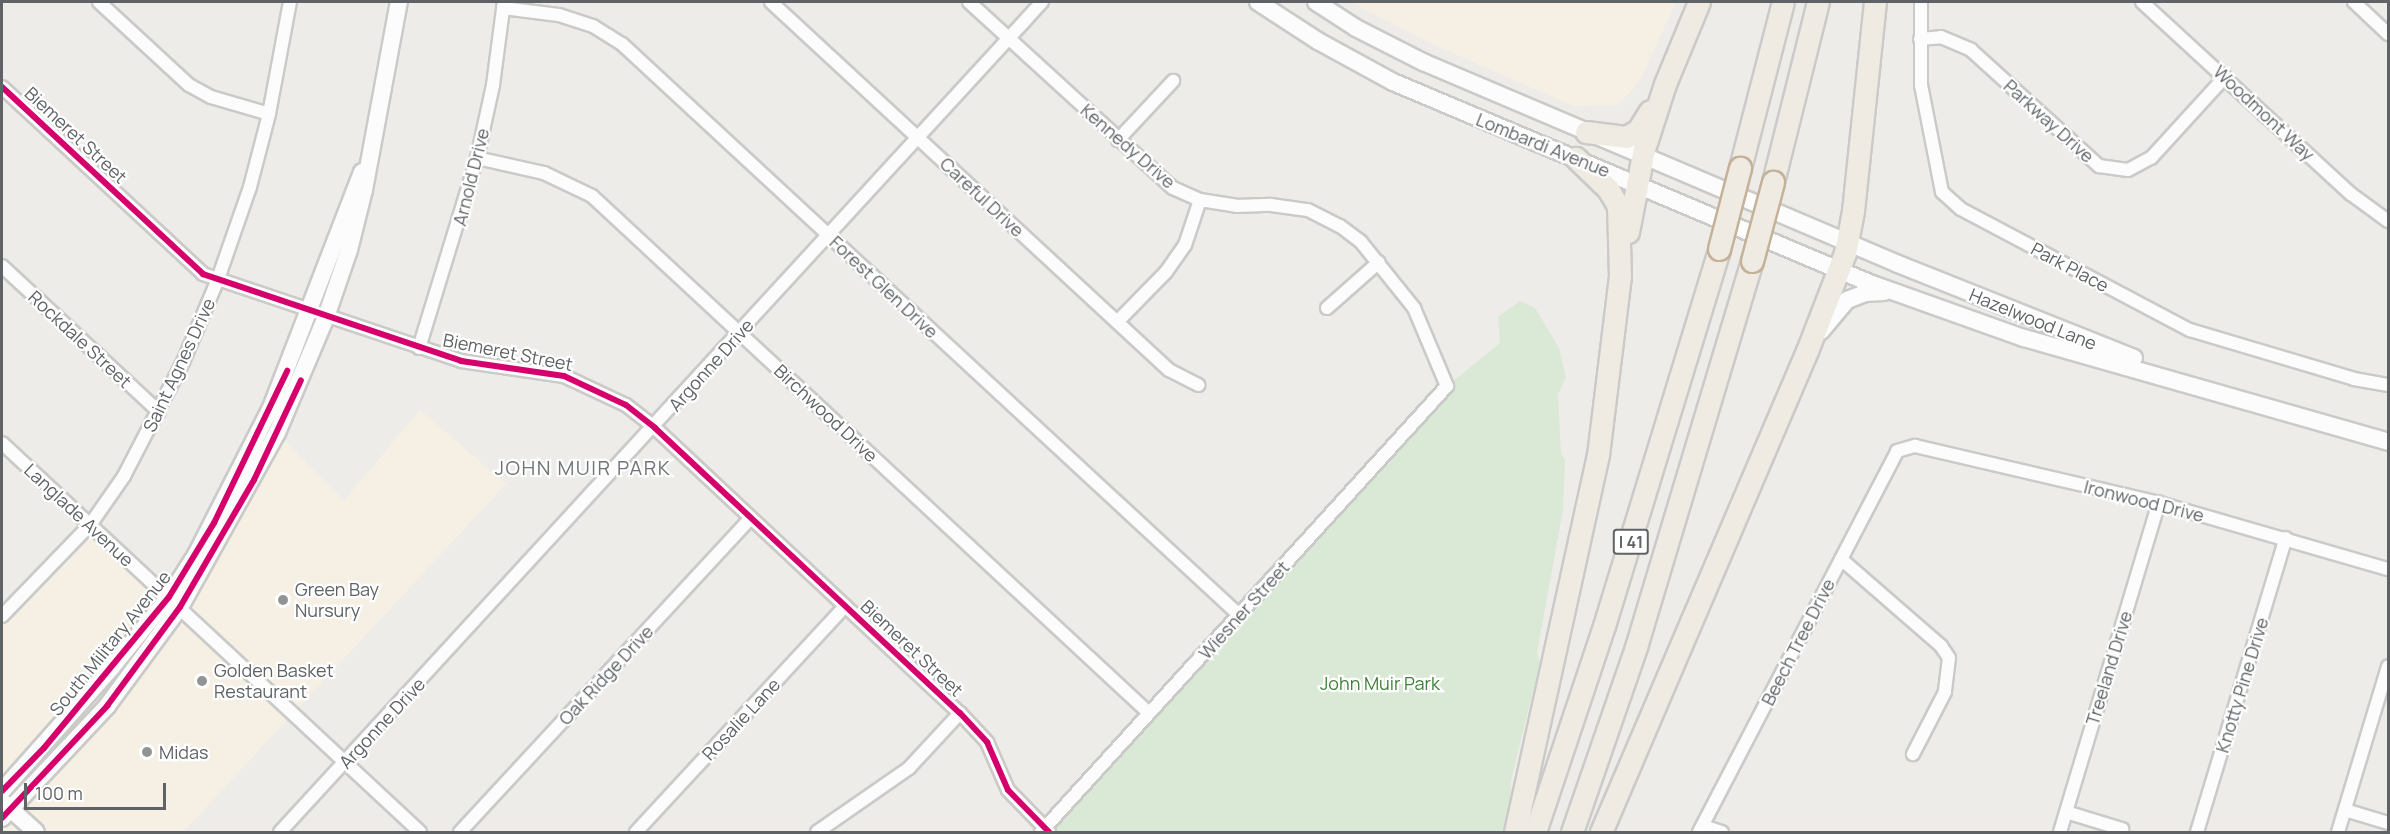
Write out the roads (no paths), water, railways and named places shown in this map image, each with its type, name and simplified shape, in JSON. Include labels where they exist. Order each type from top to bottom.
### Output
[{"type":"highway","points":[[1515,832],[1598,455],[1620,277],[1642,156],[1665,84],[1699,2]]},
{"type":"highway","name":"I 41","points":[[1536,832],[1635,527],[1719,249],[1783,2]]},
{"type":"highway","name":"I 41","points":[[1572,832],[1636,647],[1752,261],[1818,2]]},
{"type":"highway","points":[[1601,832],[1807,351],[1848,243],[1875,2]]},
{"type":"highway","points":[[1586,132],[1616,138],[1632,134],[1665,84]]},
{"type":"highway","points":[[1576,158],[1608,189],[1618,206],[1620,277]]},
{"type":"main road","name":"South Military Avenue","points":[[4,809],[107,706],[174,602],[318,315],[349,198],[366,165],[399,2]]},
{"type":"main road","name":"Lombardi Avenue","points":[[1258,2],[1376,73],[1838,271]]},
{"type":"main road","name":"Lombardi Avenue","points":[[1316,2],[1409,55],[1848,243]]},
{"type":"main road","name":"Hazelwood Lane","points":[[1848,243],[2219,391]]},
{"type":"main road","name":"Hazelwood Lane","points":[[1838,271],[2024,338],[2219,391],[2388,442]]},
{"type":"main road","points":[[1807,351],[1835,309],[1847,300],[1873,291],[1898,294]]},
{"type":"main road","name":"South Military Avenue","points":[[2,791],[44,748],[174,602]]},
{"type":"main road","points":[[4,809],[36,832]]},
{"type":"street","points":[[99,2],[189,85],[212,97],[269,114]]},
{"type":"street","name":"Saint Agnes Drive","points":[[2,616],[90,525],[124,476],[159,412],[218,279],[269,114],[290,2]]},
{"type":"street","name":"Careful Drive","points":[[771,2],[1169,370],[1198,385]]},
{"type":"street","name":"Kennedy Drive","points":[[969,2],[1159,177],[1200,200],[1308,210],[1340,226],[1379,262],[1414,308],[1447,386]]},
{"type":"street","name":"Argonne Drive","points":[[280,832],[655,428],[1042,2]]},
{"type":"street","name":"Park Place","points":[[1921,2],[1921,85],[1942,192],[1961,209],[2190,330],[2354,379],[2388,385]]},
{"type":"street","name":"Woodmont Way","points":[[2142,2],[2352,194],[2388,220]]},
{"type":"street","points":[[2354,2],[2388,34]]},
{"type":"street","name":"Arnold Drive","points":[[420,348],[477,158],[504,5]]},
{"type":"street","name":"Forest Glen Drive","points":[[504,5],[559,15],[593,26],[622,45],[1239,615]]},
{"type":"street","name":"Parkway Drive","points":[[1920,39],[1941,37],[1971,50],[2099,166],[2128,170],[2151,158],[2225,77]]},
{"type":"street","points":[[1118,140],[1173,81]]},
{"type":"street","name":"Biemeret Street","points":[[2,87],[203,274],[318,315],[461,360],[564,376],[607,394],[655,428],[960,713],[987,742],[1008,790],[1045,831]]},
{"type":"street","name":"Birchwood Drive","points":[[477,158],[544,173],[592,196],[1149,713]]},
{"type":"street","points":[[1117,322],[1166,272],[1185,245],[1200,200]]},
{"type":"street","points":[[1327,308],[1379,262]]},
{"type":"street","name":"Rockdale Street","points":[[2,266],[159,412]]},
{"type":"street","name":"Wiesner Street","points":[[1045,831],[1149,713],[1447,386]]},
{"type":"street","name":"Langlade Avenue","points":[[2,443],[420,832]]},
{"type":"street","name":"Ironwood Drive","points":[[1897,451],[1914,446],[2159,503],[2388,569]]},
{"type":"street","name":"Beech Tree Drive","points":[[1701,829],[1897,451]]},
{"type":"street","name":"Treeland Drive","points":[[2060,832],[2159,503]]},
{"type":"street","name":"Oak Ridge Drive","points":[[460,832],[751,518]]},
{"type":"street","name":"Knotty Pine Drive","points":[[2198,832],[2286,538]]},
{"type":"street","points":[[1841,559],[1933,638],[1949,658],[1945,692],[1913,754]]},
{"type":"street","name":"Rosalie Lane","points":[[636,832],[845,606]]},
{"type":"street","points":[[2338,832],[2388,666]]},
{"type":"street","points":[[817,832],[909,768],[960,713]]},
{"type":"street","points":[[2345,810],[2388,823]]},
{"type":"street","points":[[2066,812],[2122,829]]},
{"type":"street","points":[[1701,829],[1722,832]]},
{"type":"place","name":"Green Bay Nursury","points":[[283,600]]},
{"type":"place","name":"Golden Basket Restaurant","points":[[202,681]]},
{"type":"place","name":"Midas","points":[[147,752]]},
{"type":"district","name":"JOHN MUIR PARK","points":[[583,467]]},
{"type":"park label","name":"John Muir Park","points":[[1380,683]]}]
